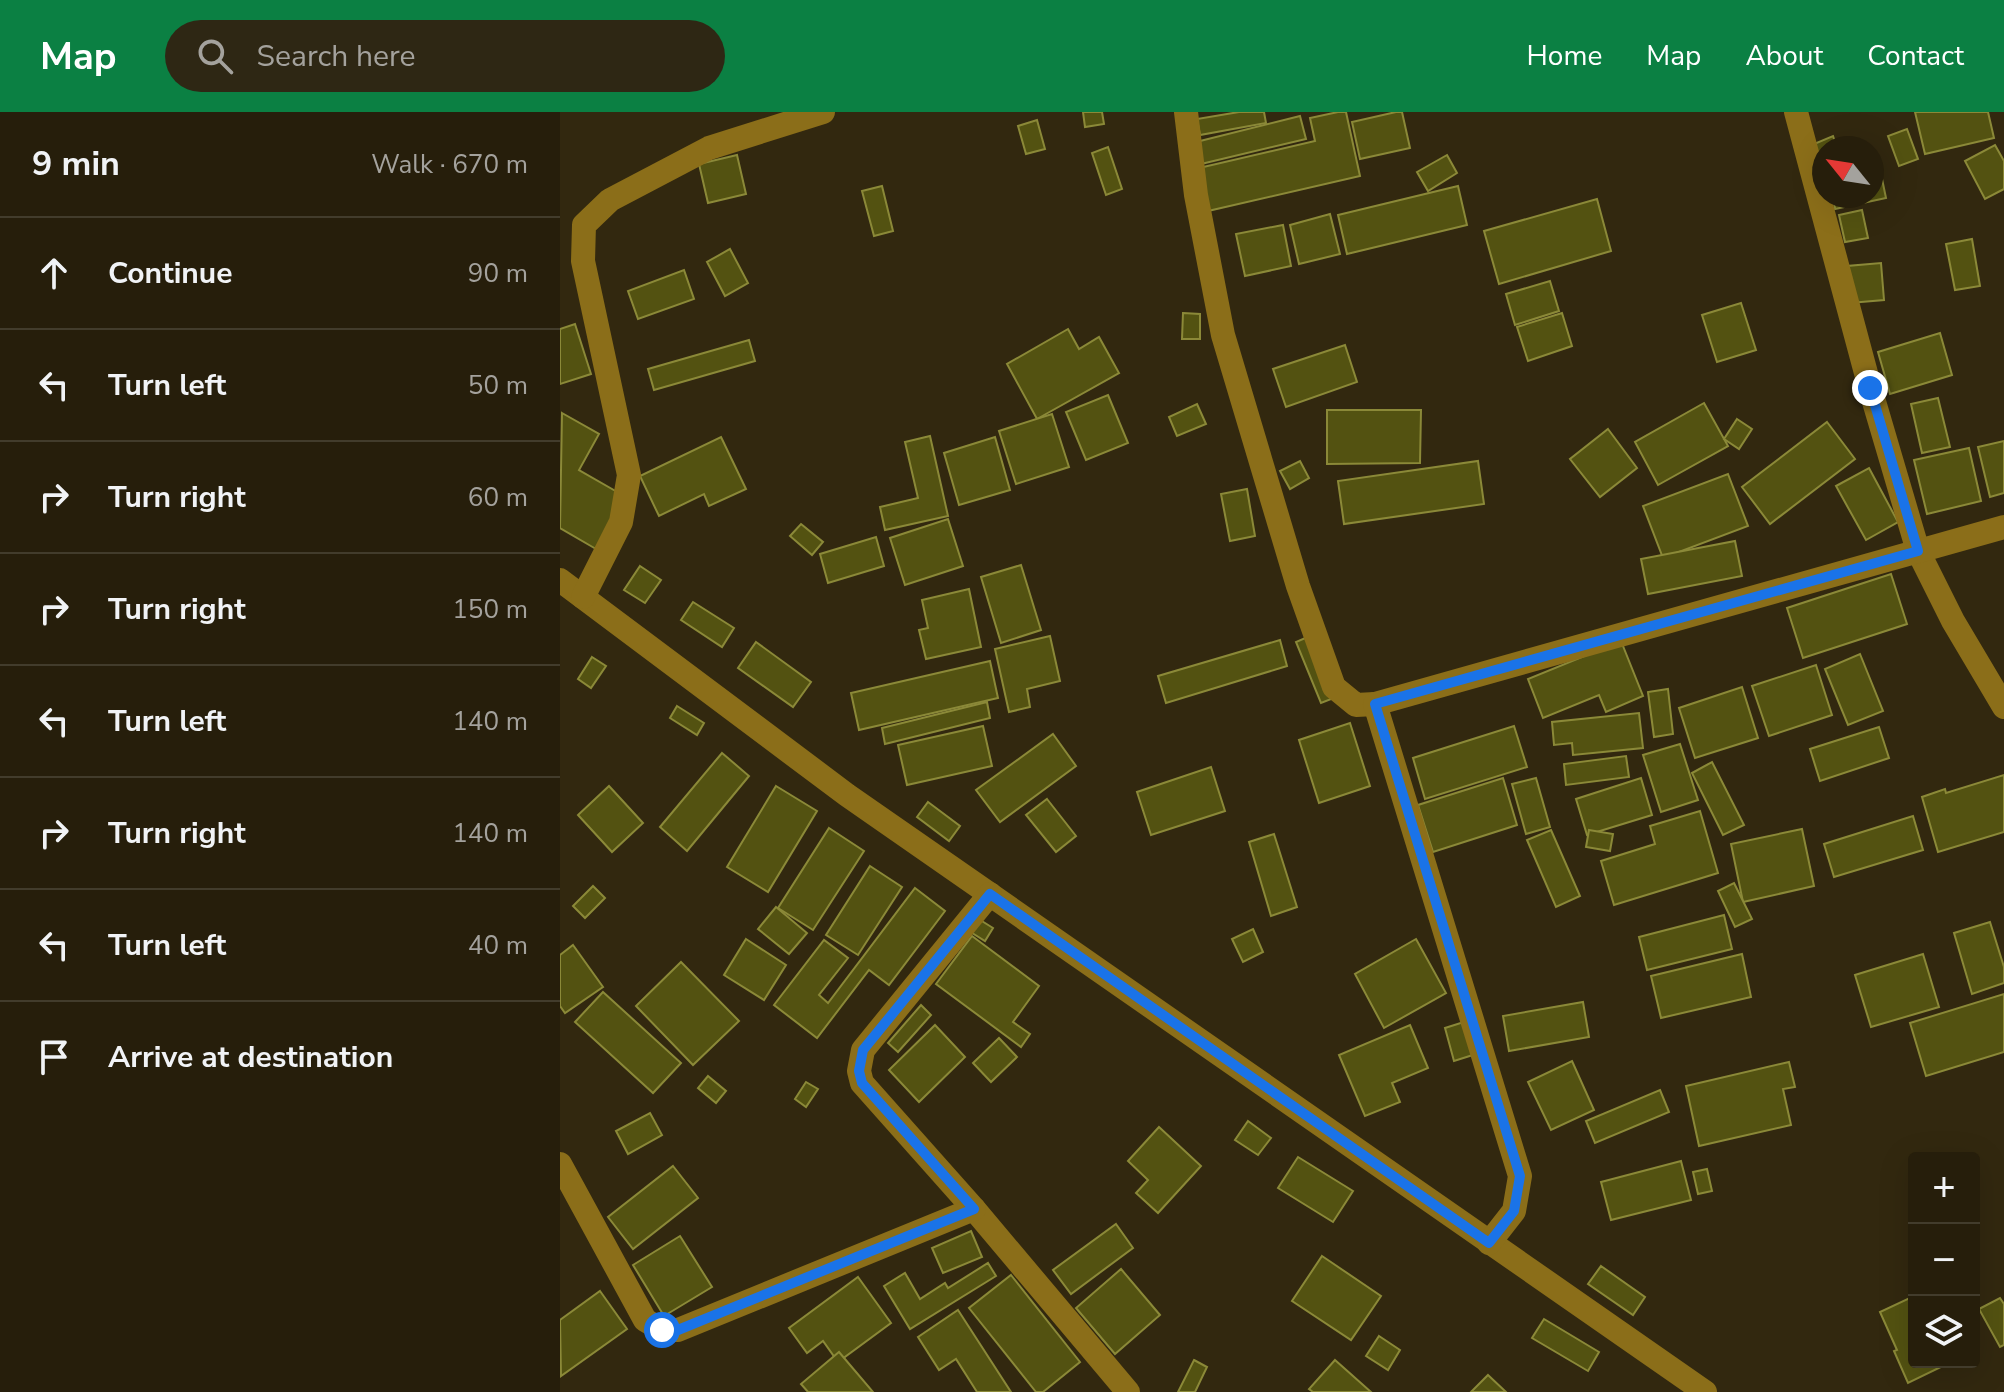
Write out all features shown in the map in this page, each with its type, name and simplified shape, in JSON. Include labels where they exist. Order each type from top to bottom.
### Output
[{"type":"street","points":[[583,597],[621,522],[629,475],[583,261],[584,225],[610,200],[709,148],[823,112]]},
{"type":"street","points":[[1186,112],[1196,195],[1223,335],[1298,586],[1334,687],[1356,705],[1375,704],[2004,527]]},
{"type":"street","points":[[1796,112],[1870,388],[1918,551],[1953,621],[2004,707]]},
{"type":"street","points":[[560,580],[847,795],[1705,1392]]},
{"type":"street","points":[[1375,704],[1520,1176],[1514,1211],[1489,1243]]},
{"type":"street","points":[[990,894],[863,1050],[859,1071],[862,1083],[974,1209],[1128,1392]]},
{"type":"street","points":[[560,1164],[645,1320],[662,1330],[678,1330],[974,1209]]},
{"type":"building","points":[[1083,112],[1102,112],[1104,124],[1085,127]]},
{"type":"building","points":[[1239,112],[1264,112],[1266,123],[1200,135],[1197,119]]},
{"type":"building","points":[[1346,112],[1360,176],[1208,211],[1199,168],[1315,141],[1310,118]]},
{"type":"building","points":[[1402,112],[1410,148],[1360,159],[1352,122]]},
{"type":"building","points":[[1915,112],[1988,112],[1994,138],[1925,154]]},
{"type":"building","points":[[1300,116],[1306,139],[1201,164],[1196,142]]},
{"type":"building","points":[[1037,120],[1045,149],[1026,154],[1018,126]]},
{"type":"building","points":[[1907,129],[1918,159],[1899,166],[1888,136]]},
{"type":"building","points":[[1995,145],[2004,161],[2004,189],[1985,199],[1965,161]]},
{"type":"building","points":[[1108,147],[1122,189],[1106,195],[1092,153]]},
{"type":"building","points":[[737,155],[746,194],[708,203],[699,164]]},
{"type":"building","points":[[1447,155],[1457,173],[1428,191],[1417,172]]},
{"type":"building","points":[[882,186],[893,231],[874,236],[862,191]]},
{"type":"building","points":[[1458,186],[1467,225],[1347,254],[1338,215]]},
{"type":"building","points":[[1597,199],[1611,251],[1499,284],[1484,231]]},
{"type":"building","points":[[1862,210],[1868,238],[1845,242],[1839,215]]},
{"type":"building","points":[[1330,214],[1340,254],[1299,264],[1290,225]]},
{"type":"building","points":[[1283,225],[1291,266],[1245,276],[1236,234]]},
{"type":"building","points":[[1972,239],[1980,286],[1955,290],[1946,244]]},
{"type":"building","points":[[730,249],[748,283],[725,296],[707,262]]},
{"type":"building","points":[[1881,263],[1884,300],[1850,303],[1847,266]]},
{"type":"building","points":[[684,270],[694,299],[638,319],[628,291]]},
{"type":"building","points":[[1550,281],[1559,311],[1515,325],[1506,294]]},
{"type":"building","points":[[1741,303],[1756,350],[1717,362],[1702,315]]},
{"type":"building","points":[[1183,313],[1200,314],[1200,339],[1182,339]]},
{"type":"building","points":[[1562,313],[1572,346],[1528,361],[1517,327]]},
{"type":"building","points":[[575,324],[591,374],[560,384],[560,329]]},
{"type":"building","points":[[1068,329],[1079,349],[1099,337],[1119,373],[1037,419],[1007,364]]},
{"type":"building","points":[[1940,333],[1952,375],[1890,394],[1878,352]]},
{"type":"building","points":[[749,340],[755,361],[654,390],[648,369]]},
{"type":"building","points":[[1345,345],[1357,382],[1286,407],[1273,369]]},
{"type":"building","points":[[1108,395],[1128,443],[1086,460],[1066,412]]},
{"type":"building","points":[[1938,398],[1950,447],[1922,453],[1911,404]]},
{"type":"building","points":[[1704,403],[1728,446],[1658,485],[1635,442]]},
{"type":"building","points":[[1197,404],[1206,424],[1177,436],[1169,417]]},
{"type":"building","points":[[1327,410],[1421,410],[1420,463],[1327,464]]},
{"type":"building","points":[[562,413],[599,434],[579,470],[626,497],[596,549],[560,528]]},
{"type":"building","points":[[1052,414],[1069,467],[1016,484],[999,431]]},
{"type":"building","points":[[1737,419],[1752,429],[1739,449],[1724,439]]},
{"type":"building","points":[[1827,422],[1855,459],[1770,524],[1742,487]]},
{"type":"building","points":[[1608,429],[1637,468],[1600,497],[1570,459]]},
{"type":"building","points":[[930,436],[948,516],[885,530],[880,507],[918,498],[905,442]]},
{"type":"building","points":[[721,437],[746,489],[709,506],[704,494],[659,516],[640,476]]},
{"type":"building","points":[[995,437],[1010,490],[959,505],[944,453]]},
{"type":"building","points":[[2004,441],[2004,493],[1990,497],[1978,447]]},
{"type":"building","points":[[1969,448],[1981,501],[1927,514],[1914,460]]},
{"type":"building","points":[[1300,461],[1309,478],[1290,489],[1280,471]]},
{"type":"building","points":[[1478,461],[1484,504],[1344,524],[1338,481]]},
{"type":"building","points":[[1869,468],[1898,522],[1866,540],[1836,486]]},
{"type":"building","points":[[1728,474],[1748,526],[1663,558],[1643,506]]},
{"type":"building","points":[[1247,489],[1255,536],[1230,541],[1221,494]]},
{"type":"building","points":[[948,519],[963,566],[905,585],[890,538]]},
{"type":"building","points":[[801,524],[823,542],[812,555],[790,536]]},
{"type":"building","points":[[876,537],[884,566],[828,583],[820,554]]},
{"type":"building","points":[[1735,541],[1742,576],[1648,594],[1641,559]]},
{"type":"building","points":[[1021,565],[1041,630],[1001,643],[981,577]]},
{"type":"building","points":[[640,566],[661,580],[645,603],[624,590]]},
{"type":"building","points":[[1891,574],[1907,624],[1803,658],[1787,608]]},
{"type":"building","points":[[969,589],[981,647],[926,659],[919,630],[928,628],[922,600]]},
{"type":"building","points":[[693,602],[734,628],[722,647],[681,620]]},
{"type":"building","points":[[1319,632],[1344,694],[1321,703],[1296,642]]},
{"type":"building","points":[[1050,636],[1060,681],[1027,689],[1030,707],[1009,712],[995,649]]},
{"type":"building","points":[[1280,640],[1287,666],[1166,703],[1158,676]]},
{"type":"building","points":[[1621,641],[1643,696],[1606,712],[1599,695],[1543,718],[1528,679]]},
{"type":"building","points":[[756,642],[811,682],[793,707],[738,668]]},
{"type":"building","points":[[1860,654],[1883,711],[1848,725],[1825,669]]},
{"type":"building","points":[[592,657],[606,666],[591,688],[578,679]]},
{"type":"building","points":[[990,661],[998,698],[859,730],[851,693]]},
{"type":"building","points":[[1816,665],[1832,715],[1769,736],[1752,686]]},
{"type":"building","points":[[1742,687],[1758,738],[1695,758],[1679,708]]},
{"type":"building","points":[[1668,689],[1673,734],[1654,737],[1648,692]]},
{"type":"building","points":[[987,702],[990,718],[885,744],[882,728]]},
{"type":"building","points":[[677,706],[704,723],[697,735],[670,718]]},
{"type":"building","points":[[1639,713],[1643,748],[1573,755],[1572,743],[1554,745],[1552,722]]},
{"type":"building","points":[[1350,723],[1370,786],[1319,803],[1299,740]]},
{"type":"building","points":[[983,726],[992,766],[907,785],[898,745]]},
{"type":"building","points":[[1514,726],[1527,767],[1425,799],[1413,758]]},
{"type":"building","points":[[1879,727],[1889,758],[1820,781],[1810,749]]},
{"type":"building","points":[[1053,734],[1076,766],[1000,822],[976,790]]},
{"type":"building","points":[[1680,744],[1698,800],[1661,812],[1643,755]]},
{"type":"building","points":[[722,753],[749,776],[687,851],[660,827]]},
{"type":"building","points":[[1626,756],[1629,777],[1566,785],[1564,764]]},
{"type":"building","points":[[1712,762],[1744,825],[1723,835],[1692,773]]},
{"type":"building","points":[[1211,767],[1225,811],[1151,835],[1137,792]]},
{"type":"building","points":[[2004,775],[2004,832],[1938,852],[1922,797]]},
{"type":"building","points":[[1503,778],[1517,825],[1433,852],[1418,805]]},
{"type":"building","points":[[1536,778],[1550,827],[1526,834],[1512,784]]},
{"type":"building","points":[[1641,778],[1652,815],[1587,835],[1576,799]]},
{"type":"building","points":[[609,786],[643,823],[612,852],[578,815]]},
{"type":"building","points":[[776,786],[817,811],[768,892],[727,867]]},
{"type":"building","points":[[1047,799],[1076,836],[1056,852],[1026,815]]},
{"type":"building","points":[[928,802],[960,826],[949,841],[917,817]]},
{"type":"building","points":[[1700,811],[1718,873],[1614,905],[1601,861],[1655,844],[1650,826]]},
{"type":"building","points":[[1913,816],[1923,850],[1834,877],[1824,844]]},
{"type":"building","points":[[829,828],[864,851],[813,930],[778,908]]},
{"type":"building","points":[[1802,829],[1814,886],[1743,902],[1731,844]]},
{"type":"building","points":[[1551,830],[1580,896],[1556,907],[1527,840]]},
{"type":"building","points":[[1589,830],[1613,834],[1610,851],[1586,847]]},
{"type":"building","points":[[1274,834],[1297,907],[1271,916],[1249,842]]},
{"type":"building","points":[[870,866],[902,887],[858,955],[826,935]]},
{"type":"building","points":[[1734,883],[1752,919],[1735,927],[1718,891]]},
{"type":"building","points":[[593,886],[605,898],[585,918],[573,906]]},
{"type":"building","points":[[915,888],[945,911],[889,985],[869,970],[817,1038],[774,1005],[824,940],[848,958],[819,995],[828,1003]]},
{"type":"building","points":[[776,907],[807,933],[789,954],[758,929]]},
{"type":"building","points":[[1724,915],[1732,949],[1647,970],[1639,937]]},
{"type":"building","points":[[977,918],[993,928],[985,941],[969,931]]},
{"type":"building","points":[[1990,922],[2004,967],[2004,983],[1972,994],[1954,933]]},
{"type":"building","points":[[1253,929],[1263,952],[1243,962],[1232,939]]},
{"type":"building","points":[[972,936],[1039,986],[1013,1022],[1030,1034],[1021,1047],[936,984]]},
{"type":"building","points":[[746,939],[786,965],[764,1000],[724,975]]},
{"type":"building","points":[[1416,939],[1446,993],[1384,1028],[1355,974]]},
{"type":"building","points":[[573,945],[603,987],[565,1013],[560,1006],[560,955]]},
{"type":"building","points":[[1742,954],[1751,997],[1661,1018],[1651,976]]},
{"type":"building","points":[[1923,954],[1939,1007],[1871,1027],[1855,975]]},
{"type":"building","points":[[681,962],[739,1021],[693,1065],[636,1006]]},
{"type":"building","points":[[603,992],[681,1063],[653,1093],[575,1022]]},
{"type":"building","points":[[2004,994],[2004,1052],[1926,1076],[1910,1023]]},
{"type":"building","points":[[1583,1002],[1589,1037],[1509,1051],[1503,1016]]},
{"type":"building","points":[[921,1005],[931,1015],[898,1052],[888,1043]]},
{"type":"building","points":[[1467,1021],[1476,1054],[1454,1061],[1445,1028]]},
{"type":"building","points":[[935,1025],[965,1057],[919,1102],[889,1070]]},
{"type":"building","points":[[1410,1025],[1428,1068],[1392,1083],[1400,1102],[1365,1116],[1339,1055]]},
{"type":"building","points":[[999,1038],[1017,1057],[991,1082],[973,1063]]},
{"type":"building","points":[[1572,1061],[1594,1110],[1551,1130],[1528,1082]]},
{"type":"building","points":[[1789,1062],[1795,1087],[1783,1089],[1791,1125],[1699,1146],[1686,1086]]},
{"type":"building","points":[[708,1076],[726,1091],[716,1103],[698,1088]]},
{"type":"building","points":[[806,1082],[818,1089],[806,1107],[795,1099]]},
{"type":"building","points":[[1660,1090],[1669,1112],[1595,1143],[1586,1121]]},
{"type":"building","points":[[650,1113],[662,1135],[628,1154],[616,1131]]},
{"type":"building","points":[[1248,1121],[1271,1138],[1258,1155],[1235,1140]]},
{"type":"building","points":[[1159,1127],[1201,1166],[1158,1213],[1136,1193],[1148,1180],[1128,1161]]},
{"type":"building","points":[[1298,1157],[1353,1191],[1333,1222],[1278,1188]]},
{"type":"building","points":[[1681,1161],[1691,1200],[1611,1220],[1601,1182]]},
{"type":"building","points":[[673,1166],[698,1198],[633,1249],[608,1217]]},
{"type":"building","points":[[1707,1169],[1712,1191],[1698,1194],[1693,1172]]},
{"type":"building","points":[[1116,1224],[1133,1248],[1071,1294],[1053,1270]]},
{"type":"building","points":[[971,1231],[982,1257],[943,1273],[932,1248]]},
{"type":"building","points":[[680,1236],[712,1287],[664,1316],[633,1265]]},
{"type":"building","points":[[1322,1256],[1381,1296],[1351,1340],[1292,1301]]},
{"type":"building","points":[[988,1263],[996,1276],[910,1329],[884,1286],[905,1273],[920,1299],[945,1283],[948,1288]]},
{"type":"building","points":[[1601,1266],[1645,1297],[1633,1315],[1588,1284]]},
{"type":"building","points":[[1121,1269],[1160,1315],[1115,1354],[1076,1308]]},
{"type":"building","points":[[1011,1275],[1080,1362],[1043,1392],[1036,1392],[969,1308]]},
{"type":"building","points":[[858,1277],[891,1323],[838,1362],[823,1341],[807,1353],[789,1328]]},
{"type":"building","points":[[600,1291],[627,1329],[561,1376],[560,1320]]},
{"type":"building","points":[[2000,1298],[2004,1304],[2004,1345],[2000,1347],[1980,1308]]},
{"type":"building","points":[[1908,1299],[1908,1368],[1939,1368],[1908,1383],[1880,1312]]},
{"type":"building","points":[[958,1310],[1011,1392],[977,1392],[956,1359],[939,1370],[918,1337]]},
{"type":"building","points":[[1544,1319],[1599,1352],[1588,1371],[1532,1338]]},
{"type":"building","points":[[1379,1336],[1400,1350],[1388,1370],[1366,1356]]},
{"type":"building","points":[[839,1352],[873,1392],[808,1392],[801,1384]]},
{"type":"building","points":[[1194,1360],[1207,1367],[1195,1392],[1178,1392]]},
{"type":"building","points":[[1335,1360],[1371,1392],[1313,1392],[1309,1389]]},
{"type":"building","points":[[1488,1375],[1506,1392],[1471,1392]]},
{"type":"route","points":[[662,1330],[678,1330],[974,1209],[862,1083],[859,1071],[863,1050],[990,894],[1489,1243],[1514,1211],[1520,1176],[1375,704],[1918,551],[1870,388]]}]
